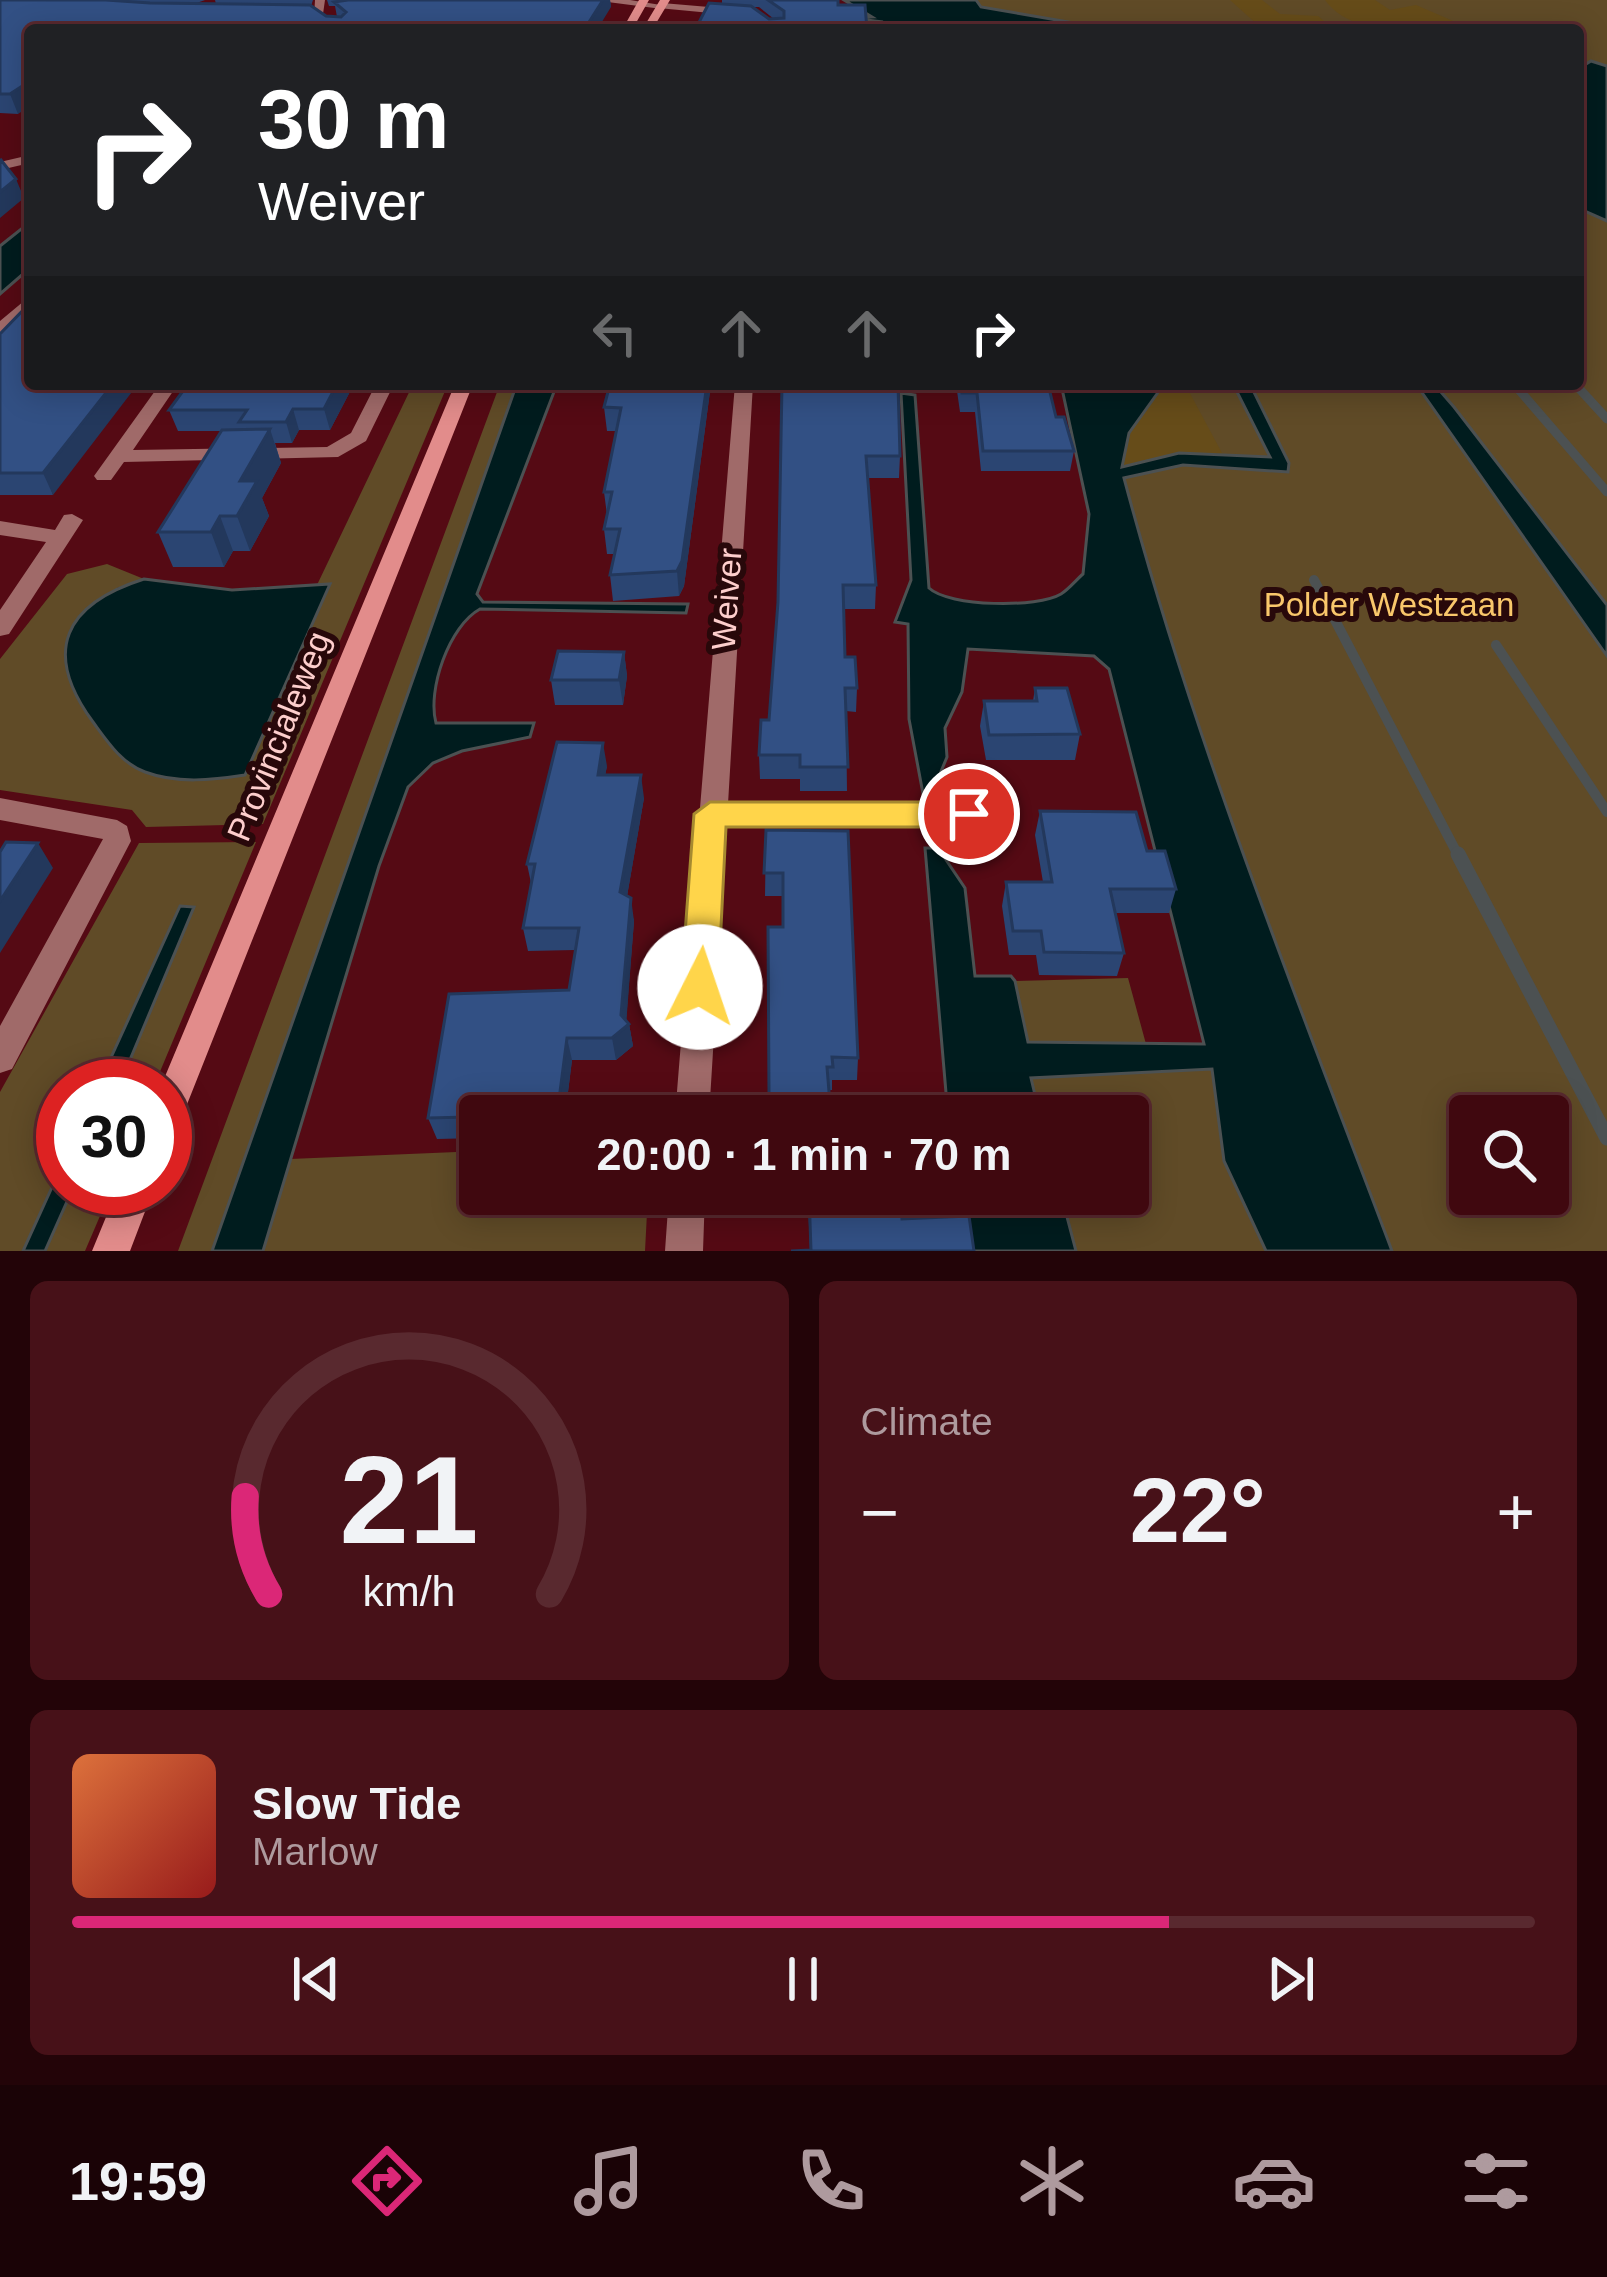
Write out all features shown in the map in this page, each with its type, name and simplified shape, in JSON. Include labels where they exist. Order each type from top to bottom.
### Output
[{"type":"main road","name":"Provincialeweg","points":[[189,1059],[462,390]]},
{"type":"main road","points":[[111,1251],[125,1215]]},
{"type":"street","points":[[318,14],[320,0]]},
{"type":"street","points":[[597,0],[756,14],[768,24]]},
{"type":"street","points":[[303,14],[341,12]]},
{"type":"street","points":[[318,14],[332,24]]},
{"type":"street","points":[[0,331],[24,307]]},
{"type":"street","points":[[104,476],[165,390]]},
{"type":"street","points":[[118,456],[331,453],[359,437],[382,390]]},
{"type":"street","name":"Weiver","points":[[693,1095],[744,390]]},
{"type":"street","points":[[0,528],[66,529],[0,628]]},
{"type":"street","points":[[0,809],[117,834],[117,842],[0,1058]]},
{"type":"street","points":[[710,814],[969,814]]},
{"type":"street","points":[[684,1251],[686,1215]]},
{"type":"green space","name":"Polder Westzaan","points":[[912,0],[1607,0],[1607,1251],[1392,1251],[1208,760],[1143,559],[1111,428],[1136,390],[1584,390],[1584,24],[953,24]]},
{"type":"green space","points":[[410,390],[445,390],[263,824],[146,827],[132,810],[0,790],[0,659],[67,574],[107,564],[144,579],[117,588],[186,780],[245,774],[329,584],[317,585]]},
{"type":"green space","points":[[498,390],[515,390],[215,1251],[178,1251]]},
{"type":"green space","points":[[256,842],[165,1059],[128,1059],[179,906],[110,1059],[36,1059],[39,1215],[23,1251],[0,1251],[0,1092],[139,843]]},
{"type":"green space","points":[[1128,978],[1146,1044],[1028,1042],[1015,981]]},
{"type":"green space","points":[[1213,1068],[1224,1161],[1266,1251],[1076,1251],[1067,1215],[1149,1215],[1149,1095],[1034,1095],[1030,1078]]},
{"type":"green space","points":[[459,1152],[459,1215],[647,1215],[645,1251],[263,1251],[290,1159]]},
{"type":"green space","points":[[61,1215],[100,1215],[85,1251],[45,1251]]},
{"type":"shaded area","points":[[1230,0],[1262,0],[1280,14],[1318,16],[1328,24],[1257,24]]},
{"type":"shaded area","points":[[1325,0],[1375,0],[1390,10],[1416,5],[1453,24],[1362,24]]},
{"type":"shaded area","points":[[1160,390],[1188,390],[1223,455],[1179,453],[1121,467],[1129,433]]},
{"type":"water","points":[[844,0],[976,0],[981,7],[1080,24],[856,24],[883,22],[850,18],[872,17]]},
{"type":"water","points":[[1591,61],[1607,66],[1607,221],[1584,211],[1584,65]]},
{"type":"water","points":[[24,227],[24,273],[0,294],[0,246]]},
{"type":"water","points":[[515,390],[555,390],[477,594],[483,602],[688,604],[686,613],[480,609],[459,629],[438,677],[436,723],[534,723],[530,737],[462,751],[433,763],[408,787],[379,866],[263,1251],[212,1251]]},
{"type":"water","points":[[1062,390],[1160,390],[1129,433],[1122,467],[1179,453],[1270,457],[1236,390],[1253,390],[1289,463],[1288,472],[1183,465],[1124,478],[1214,771],[1392,1251],[1266,1251],[1224,1161],[1212,1069],[1031,1078],[1035,1095],[946,1095],[925,848],[938,848],[965,888],[975,976],[1011,976],[1015,981],[1028,1042],[1204,1044],[1109,669],[1094,656],[968,649],[962,692],[945,728],[947,757],[930,798],[924,799],[909,719],[908,624],[895,622],[911,580],[901,393],[915,395],[929,588],[973,602],[1033,602],[1061,594],[1083,574],[1089,514]]},
{"type":"water","points":[[1420,390],[1439,390],[1454,407],[1607,605],[1607,656]]},
{"type":"water","points":[[144,579],[232,590],[330,584],[245,775],[182,780],[136,768],[109,744],[77,696],[65,652],[69,633],[95,602]]},
{"type":"water","points":[[180,906],[194,907],[130,1059],[110,1059]]},
{"type":"water","points":[[39,1215],[61,1215],[45,1251],[23,1251]]},
{"type":"water","points":[[966,1215],[1067,1215],[1076,1251],[973,1251]]},
{"type":"building","points":[[0,0],[310,5],[326,16],[341,17],[346,12],[334,2],[603,0],[588,24],[24,24],[24,85],[0,94]]},
{"type":"building","points":[[768,0],[838,0],[838,5],[865,5],[867,24],[698,24],[709,3],[751,6],[769,19],[784,18],[784,11]]},
{"type":"building","points":[[0,161],[16,179],[0,192]]},
{"type":"building","points":[[24,309],[24,390],[108,390],[43,473],[0,473],[0,334]]},
{"type":"building","points":[[184,390],[334,390],[324,409],[293,409],[286,422],[239,422],[247,410],[169,410]]},
{"type":"building","points":[[608,390],[706,390],[677,571],[610,575],[620,529],[604,529],[612,492],[604,492],[621,408],[604,407]]},
{"type":"building","points":[[782,390],[898,390],[900,456],[866,456],[876,585],[843,585],[845,657],[855,657],[857,688],[845,688],[848,767],[800,767],[800,755],[759,755],[761,720],[769,720],[778,602]]},
{"type":"building","points":[[1049,390],[1056,417],[1064,417],[1074,451],[983,451],[977,393],[962,393]]},
{"type":"building","points":[[270,429],[240,481],[257,481],[237,516],[220,516],[211,532],[158,532],[222,430]]},
{"type":"building","points":[[558,651],[624,652],[619,680],[551,680]]},
{"type":"building","points":[[1035,688],[1067,688],[1080,734],[989,735],[984,701],[1037,701]]},
{"type":"building","points":[[557,742],[603,743],[598,775],[641,775],[620,892],[631,898],[621,1015],[629,1024],[612,1038],[567,1038],[560,1095],[459,1095],[459,1117],[428,1118],[449,994],[569,990],[579,928],[523,928],[535,864],[527,864]]},
{"type":"building","points":[[1040,811],[1136,812],[1147,851],[1165,851],[1176,889],[1110,889],[1124,953],[1044,952],[1041,931],[1013,931],[1006,882],[1052,882]]},
{"type":"building","points":[[766,830],[848,831],[858,1058],[832,1057],[833,1067],[827,1067],[829,1095],[765,1095],[769,1094],[768,927],[783,927],[783,873],[764,873]]},
{"type":"building","points":[[6,842],[38,843],[0,901],[0,852]]},
{"type":"building","points":[[810,1215],[902,1215],[902,1219],[969,1216],[974,1251],[791,1251],[811,1250]]},
{"type":"waterway","points":[[1519,390],[1607,492]]},
{"type":"waterway","points":[[1580,390],[1607,419]]},
{"type":"waterway","points":[[1314,580],[1459,857]]},
{"type":"waterway","points":[[1496,645],[1607,812]]},
{"type":"waterway","points":[[1458,854],[1607,1138]]},
{"type":"route","points":[[700,987],[710,814],[969,814]]}]
